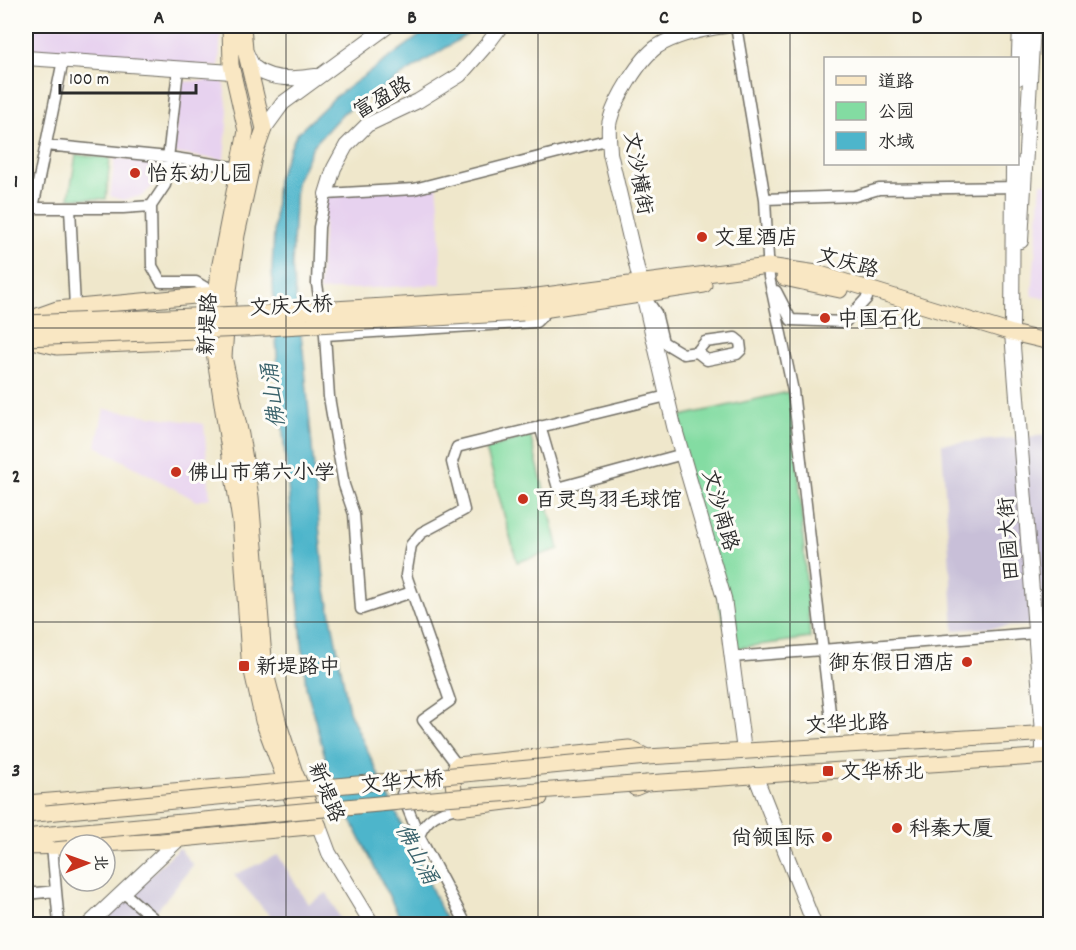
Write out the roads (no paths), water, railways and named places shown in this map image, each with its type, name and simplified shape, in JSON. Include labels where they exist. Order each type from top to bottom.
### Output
[{"type":"main road","name":"新堤路","points":[[223,293],[219,269],[246,131],[232,72],[230,26]]},
{"type":"main road","points":[[243,26],[245,50],[264,129],[246,131]]},
{"type":"main road","points":[[232,72],[250,72]]},
{"type":"main road","name":"新堤路","points":[[264,129],[245,192],[223,293],[218,340],[224,357],[241,435],[252,497],[265,670],[303,829]]},
{"type":"main road","name":"文庆路","points":[[769,272],[1015,337],[1050,342]]},
{"type":"main road","name":"文庆路","points":[[523,306],[769,272],[817,273],[1015,337],[1050,352]]},
{"type":"main road","name":"文庆路","points":[[523,306],[549,309],[642,289]]},
{"type":"main road","points":[[26,322],[57,309],[223,293]]},
{"type":"main road","name":"文庆大桥","points":[[26,322],[523,306]]},
{"type":"main road","name":"文庆大桥","points":[[26,339],[254,328],[523,306]]},
{"type":"main road","points":[[26,339],[57,346],[218,340]]},
{"type":"main road","name":"文华北路","points":[[26,815],[647,757],[1047,733]]},
{"type":"main road","points":[[647,757],[629,748],[457,765],[453,771],[453,779],[458,808],[630,790],[647,783],[1047,756]]},
{"type":"main road","name":"新堤路","points":[[292,781],[318,826]]},
{"type":"main road","points":[[26,803],[292,781]]},
{"type":"main road","name":"文华大桥","points":[[52,840],[444,798],[647,783]]},
{"type":"main road","points":[[117,843],[178,840],[318,826]]},
{"type":"main road","points":[[26,837],[57,842]]},
{"type":"main road","points":[[26,847],[52,840]]},
{"type":"street","name":"新堤路","points":[[264,129],[283,103],[388,26]]},
{"type":"street","name":"富盈路","points":[[412,592],[361,609],[354,514],[344,485],[329,397],[325,335],[318,284],[319,227],[334,168],[346,146],[367,126],[418,101],[460,75],[501,26]]},
{"type":"street","points":[[664,26],[675,39]]},
{"type":"street","name":"文沙横街","points":[[642,289],[610,153],[609,123],[616,103],[636,69],[657,46],[696,31],[725,26]]},
{"type":"street","points":[[736,26],[765,199],[769,272],[793,391],[831,721]]},
{"type":"street","points":[[1018,57],[1020,26]]},
{"type":"street","name":"田园大街","points":[[1033,26],[1018,187],[1015,337],[1047,756]]},
{"type":"street","points":[[245,50],[254,67],[272,76],[296,80],[321,75]]},
{"type":"street","points":[[26,58],[232,72]]},
{"type":"street","points":[[63,60],[46,146],[29,208],[151,206]]},
{"type":"street","points":[[178,70],[165,185],[151,206],[152,266],[161,282],[196,282],[223,293]]},
{"type":"street","points":[[326,194],[414,189],[610,139]]},
{"type":"street","points":[[46,146],[168,157],[239,168]]},
{"type":"street","name":"田园大街","points":[[1013,165],[1018,187]]},
{"type":"street","points":[[765,199],[855,196],[879,189],[1018,187]]},
{"type":"street","points":[[70,208],[75,307]]},
{"type":"street","points":[[769,272],[790,320],[845,322],[867,298]]},
{"type":"street","points":[[642,289],[656,313],[663,342],[682,354],[697,352]]},
{"type":"street","name":"文沙南路","points":[[642,289],[667,396],[724,598],[744,751]]},
{"type":"street","points":[[325,335],[536,322],[549,309]]},
{"type":"street","points":[[457,765],[423,720],[450,701],[406,575],[411,545],[421,533],[464,510],[453,462],[457,447],[667,396]]},
{"type":"street","points":[[540,426],[558,488],[683,454]]},
{"type":"street","points":[[732,657],[1036,633]]},
{"type":"street","points":[[755,775],[814,924]]},
{"type":"street","points":[[402,794],[419,836],[466,924]]},
{"type":"street","points":[[419,836],[424,824],[442,811],[458,808]]},
{"type":"street","name":"新堤路","points":[[318,826],[329,853],[372,924]]},
{"type":"street","name":"新堤路","points":[[303,829],[329,853]]},
{"type":"street","points":[[52,840],[59,924]]},
{"type":"street","points":[[89,924],[178,840]]},
{"type":"street","points":[[28,924],[26,895],[56,891]]},
{"type":"street","points":[[124,893],[160,924]]},
{"type":"water","points":[[433,26],[475,26],[466,35],[343,113],[313,146],[296,183],[292,267],[304,358],[324,579],[349,711],[448,924],[403,924],[332,782],[306,687],[279,388],[272,269],[277,179],[296,135],[335,97]]},
{"type":"place","name":"怡东幼儿园","points":[[135,173]]},
{"type":"place","name":"文星酒店","points":[[702,237]]},
{"type":"place","name":"中国石化","points":[[825,318]]},
{"type":"place","name":"佛山市第六小学","points":[[176,472]]},
{"type":"place","name":"百灵鸟羽毛球馆","points":[[523,499]]},
{"type":"place","name":"御东假日酒店","points":[[967,662]]},
{"type":"place","name":"新堤路中","points":[[244,666]]},
{"type":"place","name":"文华桥北","points":[[828,771]]},
{"type":"place","name":"科秦大厦","points":[[897,828]]},
{"type":"place","name":"尚领国际","points":[[827,837]]},
{"type":"water label","name":"佛山涌","points":[[272,396]]},
{"type":"water label","name":"佛山涌","points":[[418,853]]}]
